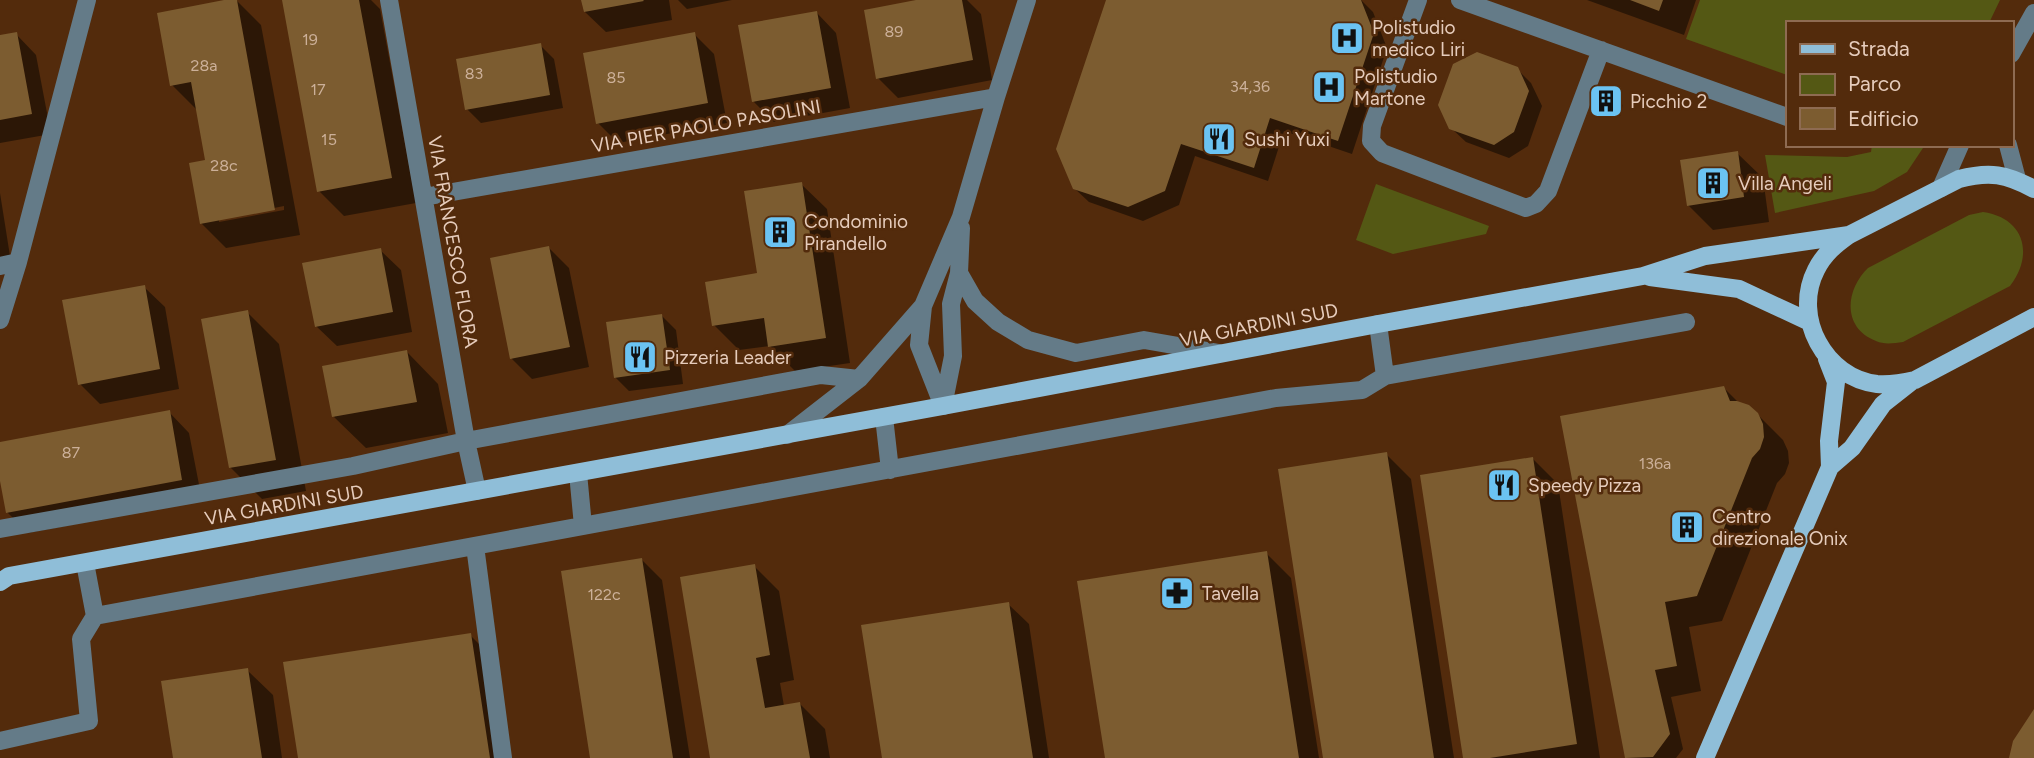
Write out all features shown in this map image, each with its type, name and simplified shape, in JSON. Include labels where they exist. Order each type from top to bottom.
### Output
[{"type":"main road","name":"VIA GIARDINI SUD","points":[[2034,189],[2017,179],[1998,174],[1978,174],[1959,179],[1849,235],[1823,257],[1815,272],[1808,305],[1815,338],[1826,355],[1840,369],[1857,379],[1876,384],[1915,380],[2034,317]]},
{"type":"main road","name":"VIA GIARDINI SUD","points":[[0,582],[9,576],[1643,276],[1705,256],[1849,235]]},
{"type":"main road","name":"VIA GIARDINI SUD","points":[[1643,276],[1739,289],[1810,322]]},
{"type":"main road","points":[[1705,758],[1829,467],[1829,440],[1836,382],[1826,355]]},
{"type":"main road","points":[[1829,467],[1852,448],[1883,404],[1915,380]]},
{"type":"street","points":[[0,320],[9,264],[88,0]]},
{"type":"street","name":"VIA FRANCESCO FLORA","points":[[389,0],[466,441],[478,491]]},
{"type":"street","points":[[943,406],[919,345],[923,306],[961,217],[1027,0]]},
{"type":"street","points":[[1418,0],[1372,126],[1371,141],[1382,153],[1526,208],[1536,204],[1548,191],[1601,50]]},
{"type":"street","points":[[1460,0],[1786,117]]},
{"type":"street","points":[[2014,50],[2034,13]]},
{"type":"street","name":"VIA PIER PAOLO PASOLINI","points":[[424,197],[996,97]]},
{"type":"street","points":[[1941,188],[1959,147]]},
{"type":"street","points":[[2009,147],[2017,179]]},
{"type":"street","points":[[943,406],[953,356],[951,304],[959,273],[961,217]]},
{"type":"street","points":[[959,273],[975,301],[998,322],[1028,340],[1076,352],[1144,340],[1222,353]]},
{"type":"street","points":[[787,435],[859,379],[923,306]]},
{"type":"street","points":[[95,615],[1276,398],[1362,390],[1385,376],[1686,322]]},
{"type":"street","points":[[1378,324],[1385,376]]},
{"type":"street","points":[[0,529],[353,466],[466,441],[821,374],[859,379]]},
{"type":"street","points":[[884,417],[890,470]]},
{"type":"street","points":[[578,473],[583,526]]},
{"type":"street","points":[[475,547],[503,758]]},
{"type":"street","points":[[0,741],[89,721],[81,639],[95,615],[85,562]]},
{"type":"green space","points":[[1700,0],[2000,0],[1990,21],[1786,21],[1786,75],[1686,39]]},
{"type":"green space","points":[[1872,147],[1924,147],[1907,172],[1874,191],[1775,213],[1765,155],[1847,157],[1871,152]]},
{"type":"green space","points":[[1376,184],[1489,226],[1486,234],[1393,254],[1356,240]]},
{"type":"green space","points":[[1983,212],[2008,222],[2021,240],[2022,262],[2010,286],[1903,342],[1879,342],[1865,335],[1857,327],[1852,318],[1851,297],[1860,277],[1868,268],[1969,215]]},
{"type":"building","points":[[237,0],[275,210],[200,224],[189,163],[205,160],[191,82],[170,86],[157,13]]},
{"type":"building","points":[[282,0],[359,0],[392,178],[317,192]]},
{"type":"building","points":[[581,0],[643,0],[644,1],[584,12]]},
{"type":"building","points":[[916,0],[962,0],[973,60],[876,79],[864,10]]},
{"type":"building","points":[[1106,0],[1361,0],[1374,33],[1338,141],[1270,118],[1254,168],[1181,144],[1165,191],[1128,207],[1073,189],[1056,149]]},
{"type":"building","points":[[1630,0],[1663,0],[1659,11]]},
{"type":"building","points":[[817,11],[831,88],[752,102],[738,25]]},
{"type":"building","points":[[17,32],[32,114],[0,120],[0,35]]},
{"type":"building","points":[[695,32],[708,103],[596,124],[583,53]]},
{"type":"building","points":[[541,43],[550,95],[465,110],[456,59]]},
{"type":"building","points":[[1477,52],[1518,67],[1529,91],[1514,132],[1494,145],[1449,129],[1438,105],[1453,64]]},
{"type":"building","name":"Picchio 2","points":[[1600,91],[1617,97],[1613,110],[1596,105]]},
{"type":"building","name":"Villa Angeli","points":[[1738,151],[1744,197],[1687,206],[1680,160]]},
{"type":"building","name":"Condominio Pirandello","points":[[802,182],[826,338],[768,347],[764,318],[712,326],[705,282],[757,273],[744,191]]},
{"type":"building","points":[[549,246],[570,347],[510,359],[490,258]]},
{"type":"building","points":[[381,248],[393,312],[315,327],[302,263]]},
{"type":"building","points":[[145,285],[160,369],[78,385],[62,300]]},
{"type":"building","points":[[248,310],[276,460],[229,468],[201,319]]},
{"type":"building","points":[[662,314],[670,370],[614,378],[606,322]]},
{"type":"building","points":[[407,350],[417,402],[332,417],[322,366]]},
{"type":"building","points":[[1724,386],[1730,401],[1749,405],[1758,413],[1763,424],[1764,437],[1760,449],[1752,458],[1697,596],[1665,602],[1677,666],[1655,670],[1670,734],[1653,757],[1625,758],[1560,416]]},
{"type":"building","points":[[170,410],[182,480],[6,513],[0,481],[0,442]]},
{"type":"building","points":[[1387,452],[1434,758],[1323,758],[1278,469]]},
{"type":"building","points":[[1533,457],[1577,744],[1490,758],[1463,758],[1420,475]]},
{"type":"building","points":[[1267,551],[1299,758],[1105,758],[1077,581]]},
{"type":"building","points":[[642,558],[673,758],[590,758],[561,571]]},
{"type":"building","points":[[755,564],[770,655],[756,658],[765,708],[800,702],[810,758],[710,758],[680,577]]},
{"type":"building","points":[[1009,602],[1033,758],[882,758],[861,625]]},
{"type":"building","points":[[471,633],[490,758],[298,758],[283,662]]},
{"type":"building","points":[[248,668],[262,758],[173,758],[161,681]]},
{"type":"building","points":[[2034,709],[2034,758],[2009,758],[2013,741]]},
{"type":"place","name":"Polistudio medico Liri","points":[[1347,38]]},
{"type":"place","name":"Polistudio Martone","points":[[1329,87]]},
{"type":"place","name":"Picchio 2","points":[[1606,101]]},
{"type":"place","name":"Sushi Yuxi","points":[[1219,139]]},
{"type":"place","name":"Villa Angeli","points":[[1713,183]]},
{"type":"place","name":"Condominio Pirandello","points":[[780,232]]},
{"type":"place","name":"Pizzeria Leader","points":[[640,357]]},
{"type":"place","name":"Speedy Pizza","points":[[1504,485]]},
{"type":"place","name":"Centro direzionale Onix","points":[[1687,527]]},
{"type":"place","name":"Tavella","points":[[1177,593]]}]
